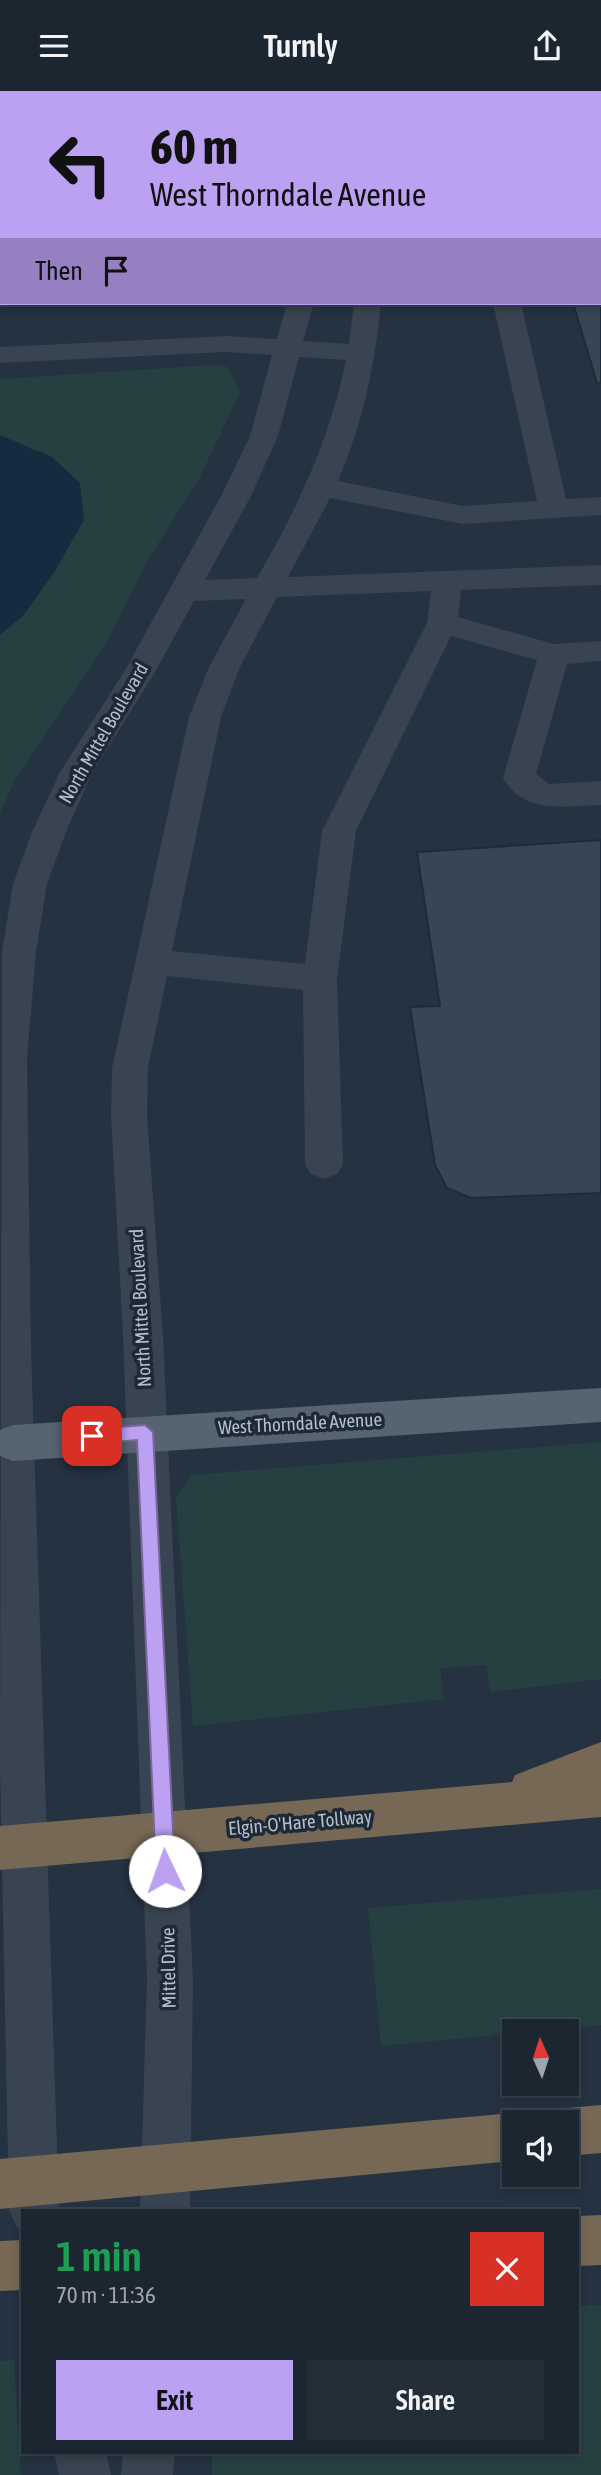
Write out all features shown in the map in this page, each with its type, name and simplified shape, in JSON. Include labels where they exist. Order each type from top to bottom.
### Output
[{"type":"highway","points":[[492,1806],[601,1763]]},
{"type":"highway","name":"Elgin-O'Hare Tollway","points":[[0,1848],[601,1797]]},
{"type":"highway","points":[[579,2131],[601,2129]]},
{"type":"highway","points":[[0,2184],[502,2138]]},
{"type":"highway","points":[[579,2241],[601,2240]]},
{"type":"highway","points":[[0,2266],[21,2265]]},
{"type":"main road","name":"West Thorndale Avenue","points":[[7,1443],[145,1432],[601,1405]]},
{"type":"street","name":"North Mittel Boulevard","points":[[7,1443],[9,1059],[19,952],[30,884],[76,772],[185,591],[236,496],[264,436],[300,305]]},
{"type":"street","name":"North Mittel Boulevard","points":[[145,1432],[143,1336],[129,1115],[130,1068],[205,717],[217,679],[322,487],[342,438],[362,353],[367,305]]},
{"type":"street","points":[[508,305],[554,509]]},
{"type":"street","points":[[0,355],[204,344],[362,353]]},
{"type":"street","points":[[322,487],[464,515],[601,506]]},
{"type":"street","points":[[185,591],[601,575]]},
{"type":"street","points":[[324,1164],[320,979],[339,831],[442,623],[447,581]]},
{"type":"street","points":[[442,623],[554,654],[601,651]]},
{"type":"street","points":[[554,654],[519,778],[542,796],[601,793]]},
{"type":"street","points":[[153,962],[320,979]]},
{"type":"street","name":"Mittel Drive","points":[[145,1432],[170,1980],[165,2209]]},
{"type":"street","points":[[7,1443],[34,2209]]},
{"type":"street","points":[[80,2454],[85,2475]]},
{"type":"street","points":[[147,2475],[149,2454]]},
{"type":"green space","points":[[213,365],[228,367],[240,393],[199,479],[147,561],[106,644],[14,782],[0,813],[0,379]]},
{"type":"green space","points":[[601,1442],[601,1679],[490,1692],[486,1665],[440,1668],[444,1699],[193,1726],[176,1498],[191,1475]]},
{"type":"green space","points":[[601,1889],[601,2025],[579,2027],[579,2019],[502,2019],[502,2034],[381,2046],[368,1908]]},
{"type":"green space","points":[[601,2305],[601,2475],[212,2475],[212,2454],[579,2454],[579,2306]]},
{"type":"green space","points":[[14,2360],[21,2475],[0,2475],[0,2361]]},
{"type":"water","points":[[0,435],[52,457],[80,483],[84,520],[55,571],[24,615],[0,635]]},
{"type":"building","points":[[574,305],[601,305],[601,383],[597,383]]},
{"type":"building","points":[[601,840],[601,1193],[471,1198],[447,1188],[435,1165],[410,1007],[440,1006],[417,852]]},
{"type":"route","points":[[92,1436],[145,1432],[165,1871]]}]
